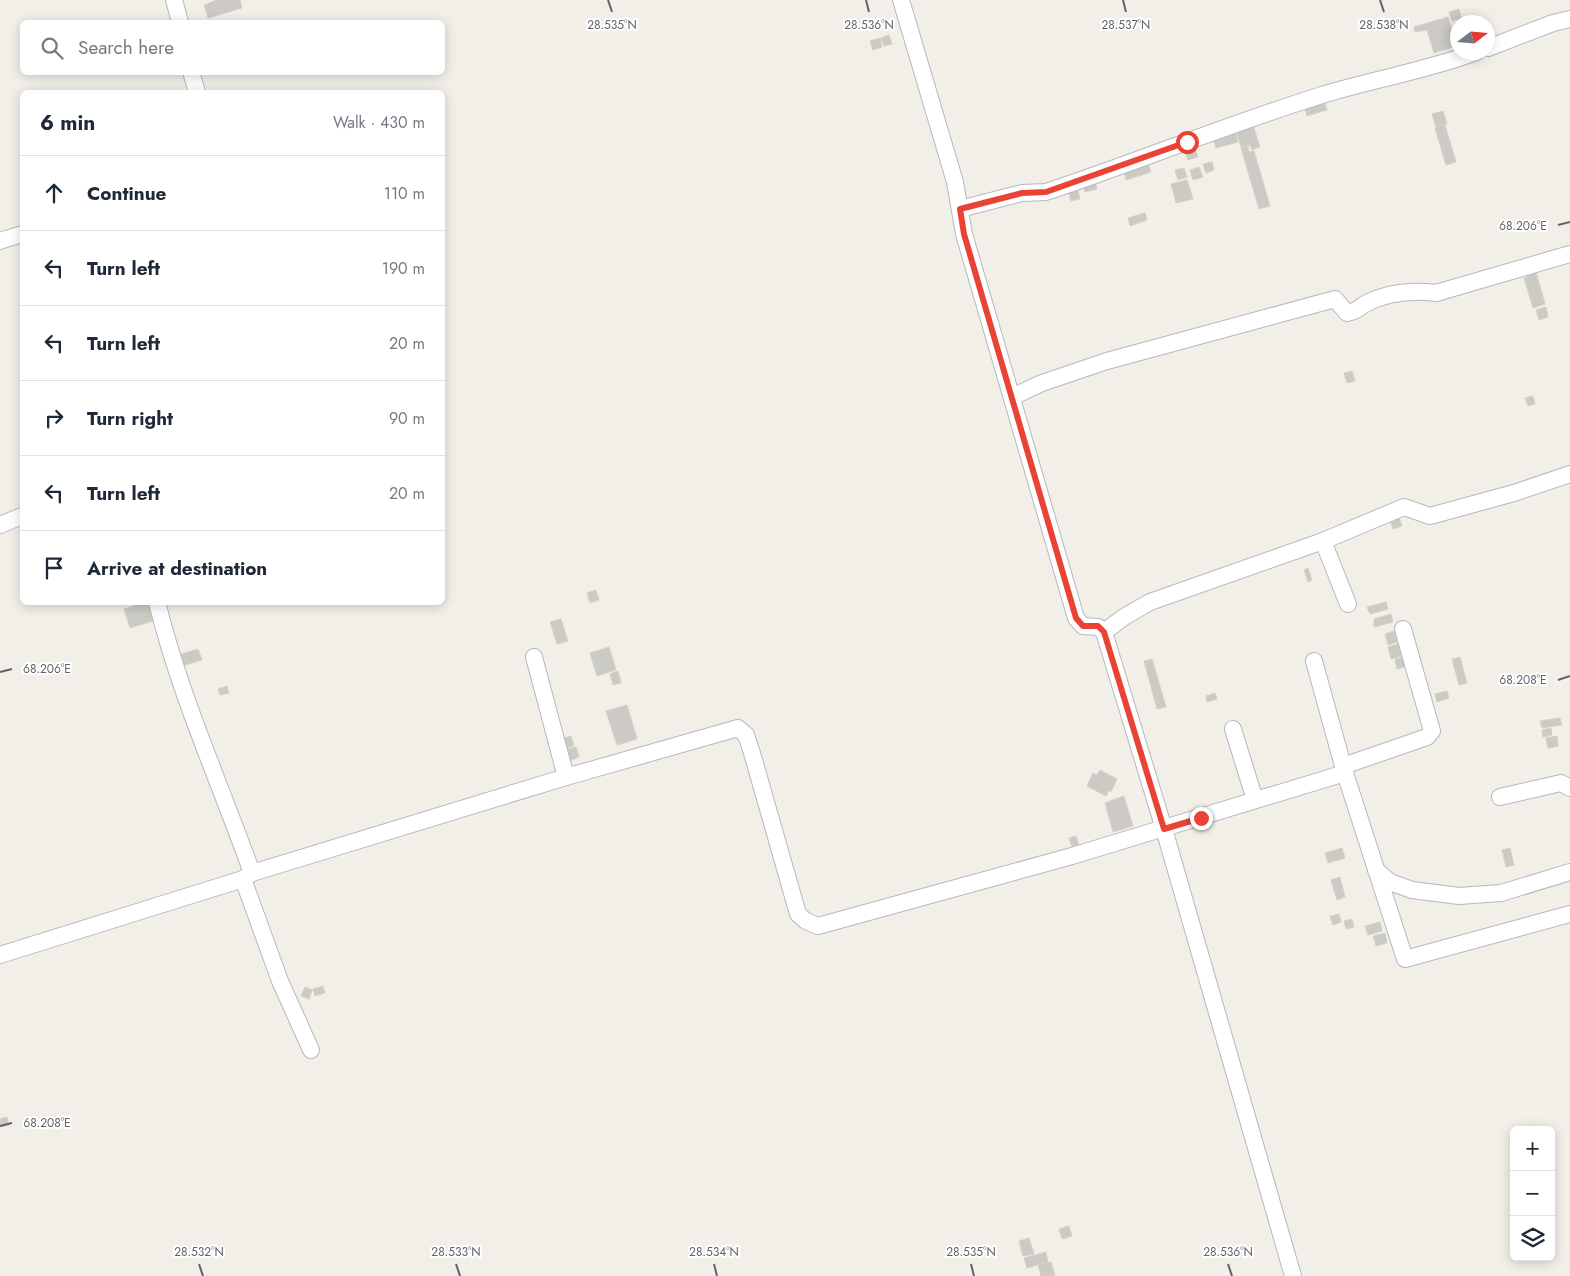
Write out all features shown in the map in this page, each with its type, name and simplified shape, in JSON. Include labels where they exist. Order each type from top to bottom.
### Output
[{"type":"street","points":[[174,0],[179,20]]},
{"type":"street","points":[[901,0],[955,182],[964,234],[1076,618],[1095,628],[1164,829],[1293,1276]]},
{"type":"street","points":[[1495,45],[1553,23],[1570,19]]},
{"type":"street","points":[[960,209],[1022,193],[1046,192],[1291,105],[1450,59]]},
{"type":"street","points":[[192,75],[196,90]]},
{"type":"street","points":[[0,241],[20,235]]},
{"type":"street","points":[[1012,397],[1042,383],[1107,361],[1327,301],[1335,299],[1347,313],[1358,311],[1364,304],[1383,296],[1415,290],[1436,293],[1570,254]]},
{"type":"street","points":[[1095,628],[1124,617],[1150,602],[1323,542],[1404,507],[1430,516],[1514,493],[1570,474]]},
{"type":"street","points":[[0,526],[20,517]]},
{"type":"street","points":[[1323,542],[1348,604]]},
{"type":"street","points":[[158,605],[189,712],[226,801],[280,981],[311,1050]]},
{"type":"street","points":[[162,625],[165,605]]},
{"type":"street","points":[[0,955],[566,776],[738,728],[746,734],[798,914],[806,921],[818,926],[1164,829],[1344,770],[1427,737],[1432,731],[1403,629]]},
{"type":"street","points":[[534,657],[566,776]]},
{"type":"street","points":[[1314,661],[1344,770],[1405,959],[1570,914]]},
{"type":"street","points":[[1233,729],[1255,800]]},
{"type":"street","points":[[1500,797],[1562,782],[1570,788]]},
{"type":"street","points":[[1376,870],[1390,882],[1412,890],[1459,896],[1501,893],[1570,872]]},
{"type":"building","points":[[217,0],[240,0],[242,8],[208,18],[204,5]]},
{"type":"building","points":[[1459,9],[1460,15],[1450,15],[1449,12]]},
{"type":"building","points":[[1448,17],[1450,24],[1450,48],[1434,53],[1427,30],[1415,32],[1414,27]]},
{"type":"building","points":[[889,35],[892,44],[884,46],[881,38]]},
{"type":"building","points":[[880,38],[882,47],[873,50],[870,41]]},
{"type":"building","points":[[1324,100],[1327,110],[1307,116],[1304,106]]},
{"type":"building","points":[[1443,111],[1447,124],[1436,127],[1432,114]]},
{"type":"building","points":[[1253,125],[1260,147],[1252,150],[1250,145],[1241,147],[1236,130]]},
{"type":"building","points":[[1445,125],[1456,162],[1446,165],[1435,128]]},
{"type":"building","points":[[1235,131],[1238,142],[1216,148],[1213,138]]},
{"type":"building","points":[[1248,146],[1249,152],[1254,151],[1270,206],[1259,209],[1241,148]]},
{"type":"building","points":[[1195,148],[1198,157],[1188,160],[1185,151]]},
{"type":"building","points":[[1212,162],[1214,170],[1206,173],[1203,164]]},
{"type":"building","points":[[1148,163],[1151,172],[1126,180],[1124,170]]},
{"type":"building","points":[[1199,167],[1203,177],[1193,180],[1190,170]]},
{"type":"building","points":[[1184,168],[1187,177],[1178,180],[1175,170]]},
{"type":"building","points":[[1187,180],[1193,199],[1176,203],[1171,184]]},
{"type":"building","points":[[1095,181],[1097,189],[1085,192],[1082,184]]},
{"type":"building","points":[[1077,187],[1080,199],[1071,201],[1068,190]]},
{"type":"building","points":[[1145,213],[1147,220],[1130,226],[1128,218]]},
{"type":"building","points":[[1535,269],[1545,304],[1533,308],[1524,278],[1528,277],[1526,271]]},
{"type":"building","points":[[1546,307],[1548,317],[1539,320],[1536,310]]},
{"type":"building","points":[[1352,371],[1355,381],[1347,383],[1344,373]]},
{"type":"building","points":[[1533,396],[1535,404],[1528,406],[1525,398]]},
{"type":"building","points":[[1398,514],[1402,526],[1393,529],[1389,517]]},
{"type":"building","points":[[1308,568],[1312,580],[1308,582],[1304,570]]},
{"type":"building","points":[[596,590],[599,600],[590,603],[587,593]]},
{"type":"building","points":[[1386,602],[1388,609],[1370,614],[1367,607]]},
{"type":"building","points":[[137,605],[151,605],[156,620],[130,628],[124,609]]},
{"type":"building","points":[[1391,614],[1393,622],[1374,627],[1374,619]]},
{"type":"building","points":[[561,619],[568,641],[557,644],[550,622]]},
{"type":"building","points":[[1394,631],[1397,642],[1388,645],[1385,634]]},
{"type":"building","points":[[1398,644],[1401,656],[1391,659],[1388,647]]},
{"type":"building","points":[[609,647],[616,670],[597,676],[590,653]]},
{"type":"building","points":[[198,649],[202,660],[178,667],[175,656]]},
{"type":"building","points":[[1404,657],[1407,666],[1397,669],[1395,659]]},
{"type":"building","points":[[1460,657],[1467,683],[1459,685],[1452,659]]},
{"type":"building","points":[[1152,659],[1166,707],[1157,709],[1144,661]]},
{"type":"building","points":[[618,671],[621,683],[613,685],[610,674]]},
{"type":"building","points":[[227,686],[229,693],[220,695],[218,689]]},
{"type":"building","points":[[1447,691],[1449,698],[1437,702],[1435,694]]},
{"type":"building","points":[[1215,693],[1217,699],[1207,702],[1206,696]]},
{"type":"building","points":[[627,705],[637,739],[617,745],[606,711]]},
{"type":"building","points":[[1560,718],[1562,725],[1542,728],[1540,721]]},
{"type":"building","points":[[1551,728],[1552,735],[1543,737],[1542,730]]},
{"type":"building","points":[[571,736],[574,746],[562,750],[558,740]]},
{"type":"building","points":[[1557,736],[1558,746],[1548,748],[1546,738]]},
{"type":"building","points":[[576,747],[579,757],[569,761],[565,750]]},
{"type":"building","points":[[1100,770],[1117,779],[1111,792],[1109,790],[1106,796],[1087,786],[1093,773],[1097,775]]},
{"type":"building","points":[[1124,796],[1133,826],[1113,832],[1105,803]]},
{"type":"building","points":[[1076,836],[1079,845],[1072,847],[1069,838]]},
{"type":"building","points":[[1342,848],[1345,858],[1328,863],[1325,853]]},
{"type":"building","points":[[1510,848],[1514,865],[1506,867],[1502,850]]},
{"type":"building","points":[[1340,877],[1345,897],[1337,900],[1331,880]]},
{"type":"building","points":[[1339,914],[1341,922],[1333,925],[1330,916]]},
{"type":"building","points":[[1352,919],[1354,927],[1346,929],[1344,921]]},
{"type":"building","points":[[1380,922],[1382,931],[1368,935],[1365,926]]},
{"type":"building","points":[[1385,933],[1387,943],[1376,946],[1373,936]]},
{"type":"building","points":[[323,986],[325,993],[315,996],[313,989]]},
{"type":"building","points":[[305,987],[312,990],[309,999],[301,996]]},
{"type":"building","points":[[7,1117],[9,1125],[1,1127],[0,1119]]},
{"type":"building","points":[[1069,1226],[1072,1236],[1062,1239],[1059,1229]]},
{"type":"building","points":[[1029,1238],[1034,1254],[1023,1256],[1019,1241]]},
{"type":"building","points":[[1046,1252],[1048,1262],[1027,1268],[1024,1258]]},
{"type":"building","points":[[1051,1262],[1055,1276],[1041,1276],[1038,1265]]},
{"type":"route","points":[[1187,142],[1046,192],[1022,193],[960,209],[964,234],[1076,618],[1078,623],[1083,626],[1098,626],[1104,632],[1164,829],[1201,818]]}]
